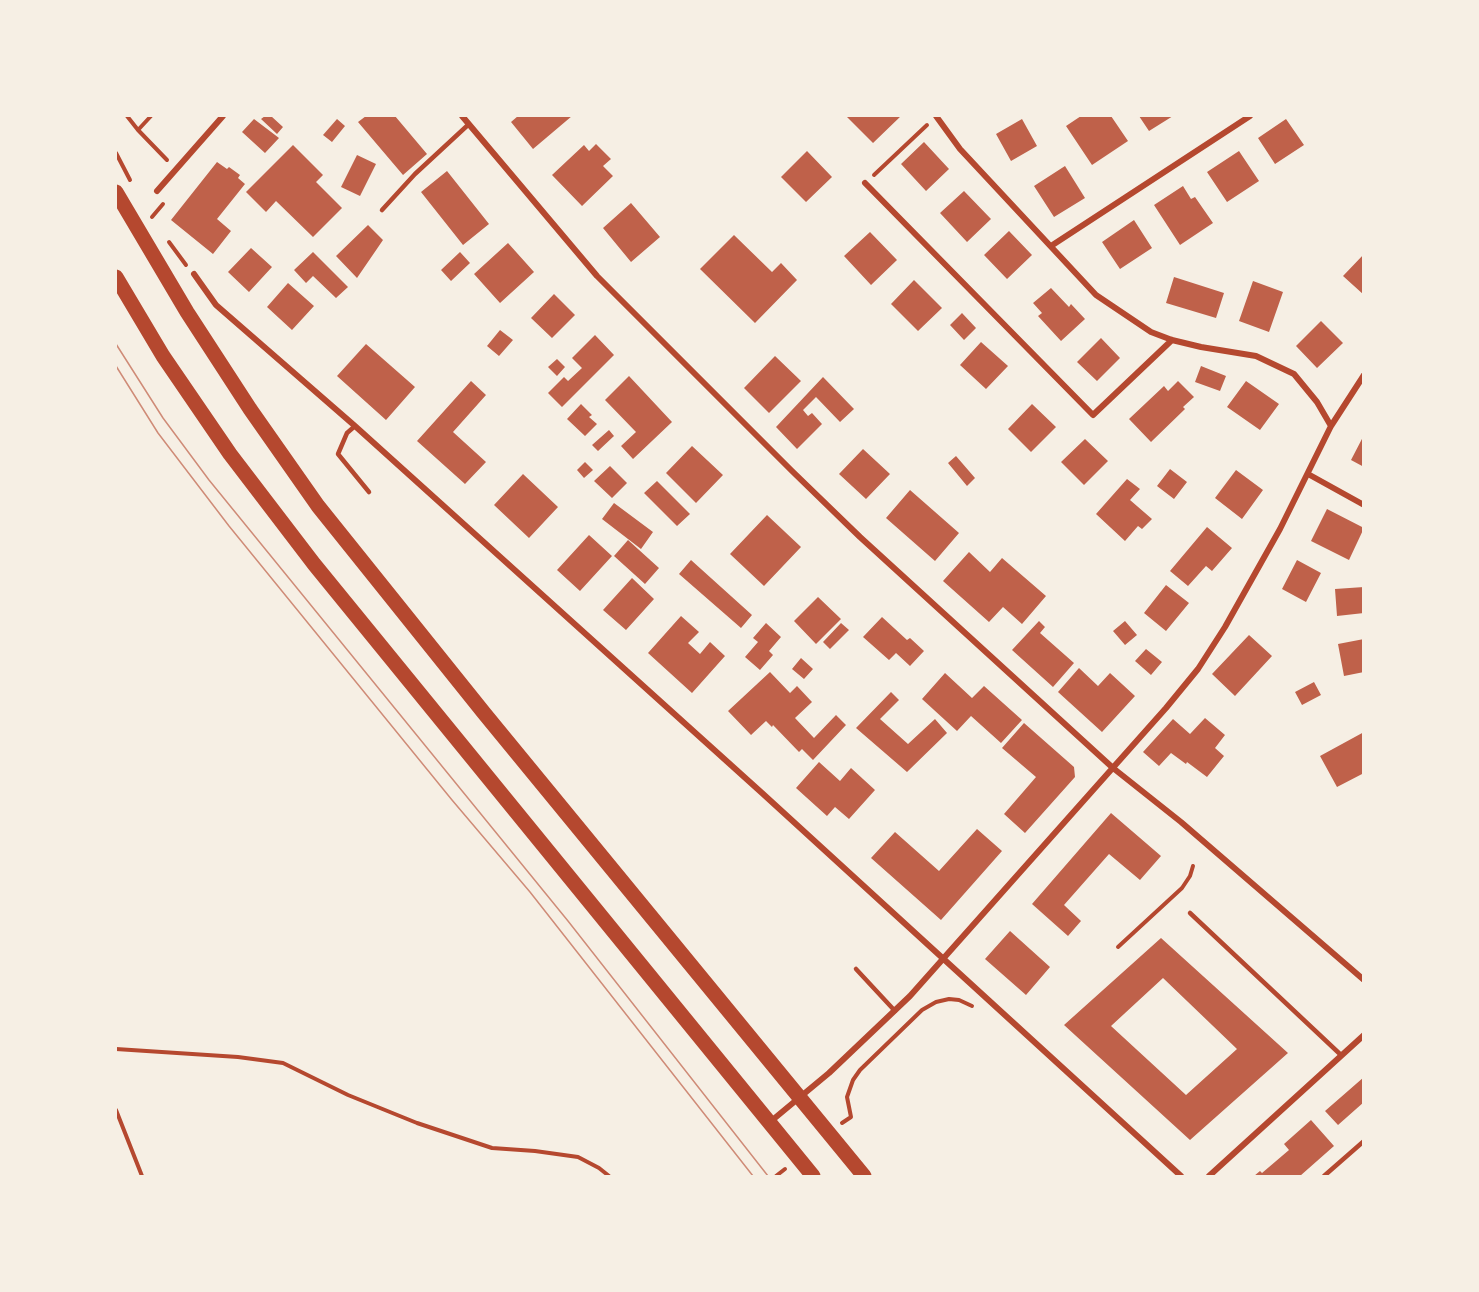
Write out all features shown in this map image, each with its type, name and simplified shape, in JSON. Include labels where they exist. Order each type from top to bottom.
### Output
[{"type":"main road","points":[[116,192],[193,322],[318,506],[476,704],[864,1176]]},
{"type":"main road","points":[[116,277],[163,356],[217,434],[314,564],[813,1176]]},
{"type":"street","points":[[157,191],[223,116]]},
{"type":"street","points":[[462,116],[597,276],[721,402],[860,537],[1112,767],[1181,822],[1364,980]]},
{"type":"street","points":[[936,116],[960,150],[1096,295],[1151,332],[1201,347],[1256,356],[1294,374],[1317,402],[1332,426]]},
{"type":"street","points":[[1051,246],[1250,116]]},
{"type":"street","points":[[865,183],[1094,415],[1172,340]]},
{"type":"street","points":[[194,274],[216,304],[355,426],[898,916],[993,1007],[1181,1176]]},
{"type":"street","points":[[769,1123],[800,1098],[895,1011],[943,960],[1198,669],[1225,627],[1332,426],[1364,375]]},
{"type":"street","points":[[1308,474],[1364,505]]},
{"type":"street","points":[[1209,1176],[1364,1035]]},
{"type":"lane","points":[[382,210],[415,174],[469,124]]},
{"type":"lane","points":[[355,426],[347,434],[338,454],[369,492]]},
{"type":"lane","points":[[1190,913],[1341,1055]]},
{"type":"lane","points":[[856,969],[895,1011]]},
{"type":"lane","points":[[1324,1176],[1364,1141]]},
{"type":"path","points":[[127,116],[176,169]]},
{"type":"path","points":[[138,130],[151,116]]},
{"type":"path","points":[[865,183],[936,116]]},
{"type":"path","points":[[159,227],[152,217],[166,201]]},
{"type":"path","points":[[165,237],[194,274]]},
{"type":"path","points":[[1118,947],[1182,888],[1193,866]]},
{"type":"path","points":[[851,1117],[847,1097],[853,1080],[860,1070],[922,1010],[936,1002],[949,999],[959,1000],[974,1007],[985,1016],[993,1007]]},
{"type":"path","points":[[116,1049],[238,1057],[283,1063],[348,1095],[417,1123],[492,1148],[535,1150],[578,1157],[609,1176]]},
{"type":"path","points":[[116,1110],[142,1176]]},
{"type":"building","points":[[271,116],[283,127],[277,134],[261,119]]},
{"type":"building","points":[[366,116],[395,116],[427,154],[403,175],[358,122]]},
{"type":"building","points":[[518,116],[572,116],[533,149],[511,122]]},
{"type":"building","points":[[846,116],[901,116],[873,143]]},
{"type":"building","points":[[1081,116],[1111,116],[1128,141],[1092,165],[1066,126]]},
{"type":"building","points":[[1139,116],[1173,116],[1149,131]]},
{"type":"building","points":[[254,119],[279,138],[265,153],[242,132]]},
{"type":"building","points":[[337,119],[345,126],[332,142],[323,135]]},
{"type":"building","points":[[1022,119],[1037,146],[1011,161],[996,134]]},
{"type":"building","points":[[1286,119],[1304,145],[1275,164],[1258,138]]},
{"type":"building","points":[[924,142],[949,169],[926,191],[901,164]]},
{"type":"building","points":[[596,144],[611,159],[603,166],[613,176],[582,206],[552,175],[584,145],[589,151]]},
{"type":"building","points":[[293,145],[323,175],[316,182],[342,208],[313,237],[276,201],[266,212],[246,192]]},
{"type":"building","points":[[807,151],[832,177],[806,202],[781,177]]},
{"type":"building","points":[[1239,151],[1259,181],[1227,202],[1207,172]]},
{"type":"building","points":[[357,155],[376,164],[360,196],[341,187]]},
{"type":"building","points":[[217,162],[240,175],[238,178],[245,184],[217,219],[231,231],[213,254],[171,220]]},
{"type":"building","points":[[1065,166],[1085,198],[1054,217],[1034,186]]},
{"type":"building","points":[[447,171],[489,224],[463,245],[421,192]]},
{"type":"building","points":[[1183,186],[1191,199],[1195,197],[1213,223],[1180,245],[1154,205]]},
{"type":"building","points":[[964,191],[991,219],[967,242],[940,213]]},
{"type":"building","points":[[631,203],[660,237],[631,262],[603,228]]},
{"type":"building","points":[[1134,220],[1152,248],[1120,269],[1102,242]]},
{"type":"building","points":[[368,225],[383,240],[357,278],[336,256]]},
{"type":"building","points":[[1009,231],[1032,255],[1007,279],[984,255]]},
{"type":"building","points":[[870,232],[897,260],[871,285],[844,256]]},
{"type":"building","points":[[734,235],[772,272],[781,263],[797,280],[755,323],[700,269]]},
{"type":"building","points":[[508,243],[534,272],[500,303],[474,274]]},
{"type":"building","points":[[251,248],[272,267],[249,292],[228,272]]},
{"type":"building","points":[[313,252],[348,287],[336,298],[313,276],[306,283],[294,270]]},
{"type":"building","points":[[460,252],[470,263],[451,281],[441,270]]},
{"type":"building","points":[[1364,254],[1364,295],[1343,276]]},
{"type":"building","points":[[1174,277],[1224,293],[1216,318],[1166,303]]},
{"type":"building","points":[[914,280],[942,308],[918,331],[891,304]]},
{"type":"building","points":[[1253,281],[1283,292],[1269,332],[1239,321]]},
{"type":"building","points":[[288,283],[314,306],[292,330],[267,307]]},
{"type":"building","points":[[1051,288],[1069,307],[1071,304],[1085,319],[1061,341],[1038,316],[1042,313],[1033,303]]},
{"type":"building","points":[[554,294],[575,315],[552,338],[531,318]]},
{"type":"building","points":[[962,313],[976,328],[964,340],[950,325]]},
{"type":"building","points":[[1321,321],[1343,343],[1317,368],[1296,346]]},
{"type":"building","points":[[500,330],[513,340],[499,356],[487,346]]},
{"type":"building","points":[[595,335],[614,355],[562,407],[548,393],[564,377],[568,381],[582,368],[572,358]]},
{"type":"building","points":[[1101,338],[1120,358],[1097,381],[1077,362]]},
{"type":"building","points":[[981,342],[1008,366],[986,389],[960,365]]},
{"type":"building","points":[[366,344],[415,387],[386,420],[337,376]]},
{"type":"building","points":[[775,356],[801,381],[769,413],[744,388]]},
{"type":"building","points":[[557,359],[565,367],[557,376],[548,367]]},
{"type":"building","points":[[1201,366],[1226,376],[1220,391],[1195,382]]},
{"type":"building","points":[[629,376],[672,422],[633,459],[621,446],[636,432],[605,400]]},
{"type":"building","points":[[823,377],[854,409],[840,422],[816,397],[803,410],[808,416],[812,413],[822,424],[797,449],[776,427]]},
{"type":"building","points":[[471,381],[486,395],[453,432],[486,462],[465,484],[417,441]]},
{"type":"building","points":[[1178,381],[1194,397],[1151,442],[1129,419],[1164,386],[1168,391]]},
{"type":"building","points":[[1246,381],[1279,404],[1260,430],[1227,407]]},
{"type":"building","points":[[581,404],[592,415],[589,417],[597,424],[585,436],[567,419]]},
{"type":"building","points":[[1032,404],[1056,427],[1031,452],[1008,429]]},
{"type":"building","points":[[609,430],[614,436],[598,451],[592,445]]},
{"type":"building","points":[[1364,435],[1364,467],[1351,460]]},
{"type":"building","points":[[1085,439],[1108,461],[1084,485],[1061,462]]},
{"type":"building","points":[[692,446],[723,475],[696,503],[666,473]]},
{"type":"building","points":[[863,449],[890,474],[866,499],[839,474]]},
{"type":"building","points":[[956,456],[975,478],[967,486],[948,463]]},
{"type":"building","points":[[585,462],[593,470],[584,478],[577,470]]},
{"type":"building","points":[[610,466],[627,483],[612,498],[594,481]]},
{"type":"building","points":[[1170,469],[1187,482],[1174,499],[1157,486]]},
{"type":"building","points":[[1236,470],[1263,490],[1242,519],[1215,498]]},
{"type":"building","points":[[523,474],[558,507],[529,538],[494,505]]},
{"type":"building","points":[[1127,479],[1140,489],[1130,500],[1152,519],[1142,529],[1138,526],[1125,541],[1096,514]]},
{"type":"building","points":[[657,481],[690,514],[677,526],[644,493]]},
{"type":"building","points":[[910,490],[959,533],[935,561],[886,518]]},
{"type":"building","points":[[614,503],[653,532],[641,549],[602,519]]},
{"type":"building","points":[[1327,509],[1364,528],[1349,560],[1311,541]]},
{"type":"building","points":[[767,515],[801,547],[764,586],[730,554]]},
{"type":"building","points":[[1207,527],[1232,548],[1212,571],[1206,566],[1188,586],[1170,571]]},
{"type":"building","points":[[589,535],[612,556],[580,591],[557,570]]},
{"type":"building","points":[[628,540],[659,568],[645,584],[614,556]]},
{"type":"building","points":[[969,552],[990,572],[1002,558],[1046,596],[1022,624],[1003,607],[989,622],[943,581]]},
{"type":"building","points":[[691,560],[752,615],[741,628],[679,574]]},
{"type":"building","points":[[1297,560],[1321,573],[1306,602],[1282,589]]},
{"type":"building","points":[[632,578],[654,599],[626,630],[603,610]]},
{"type":"building","points":[[1166,585],[1189,603],[1166,631],[1144,613]]},
{"type":"building","points":[[1364,587],[1364,613],[1337,616],[1335,589]]},
{"type":"building","points":[[818,597],[841,619],[816,644],[794,621]]},
{"type":"building","points":[[681,616],[699,632],[688,643],[700,654],[710,642],[725,656],[692,693],[648,653]]},
{"type":"building","points":[[882,617],[907,640],[910,638],[924,651],[910,666],[896,653],[889,660],[863,637]]},
{"type":"building","points":[[1039,621],[1045,627],[1040,633],[1074,663],[1053,687],[1012,650]]},
{"type":"building","points":[[1125,621],[1137,635],[1125,645],[1113,631]]},
{"type":"building","points":[[766,623],[781,637],[769,651],[773,655],[760,670],[745,657],[758,642],[753,638]]},
{"type":"building","points":[[841,623],[849,630],[830,649],[823,642]]},
{"type":"building","points":[[1249,635],[1272,656],[1235,696],[1212,674]]},
{"type":"building","points":[[1364,639],[1364,672],[1344,676],[1338,644]]},
{"type":"building","points":[[1146,649],[1162,662],[1151,675],[1135,661]]},
{"type":"building","points":[[801,658],[813,669],[804,679],[792,669]]},
{"type":"building","points":[[1079,668],[1098,686],[1110,673],[1135,696],[1102,732],[1058,692]]},
{"type":"building","points":[[770,672],[790,693],[797,686],[812,702],[795,718],[814,738],[836,715],[846,725],[813,760],[802,749],[799,752],[773,725],[772,727],[766,721],[751,735],[728,711]]},
{"type":"building","points":[[945,673],[972,698],[984,686],[1022,720],[1001,743],[971,716],[957,731],[922,699]]},
{"type":"building","points":[[1314,682],[1321,695],[1302,705],[1295,692]]},
{"type":"building","points":[[891,692],[899,700],[880,719],[908,744],[935,719],[947,733],[907,772],[856,728]]},
{"type":"building","points":[[1205,718],[1225,735],[1215,748],[1224,756],[1207,777],[1171,753],[1159,766],[1143,752],[1173,719],[1190,734]]},
{"type":"building","points":[[1024,723],[1074,767],[1075,777],[1025,833],[1004,814],[1036,777],[1002,748]]},
{"type":"building","points":[[1364,732],[1364,773],[1337,787],[1320,756]]},
{"type":"building","points":[[819,762],[840,781],[851,768],[875,790],[849,819],[835,807],[827,816],[796,788]]},
{"type":"building","points":[[1111,813],[1161,856],[1140,880],[1109,854],[1064,905],[1081,921],[1068,936],[1032,904]]},
{"type":"building","points":[[977,829],[1002,851],[941,920],[871,858],[895,832],[939,871]]},
{"type":"building","points":[[1010,931],[1050,967],[1026,995],[985,959]]},
{"type":"building","points":[[1161,938],[1288,1053],[1190,1140],[1064,1025]],"holes":[[[1163,978],[1237,1049],[1186,1095],[1111,1026]]]},
{"type":"building","points":[[1364,1077],[1364,1102],[1338,1125],[1325,1111]]},
{"type":"building","points":[[1311,1120],[1334,1146],[1300,1176],[1254,1176],[1260,1171],[1262,1173],[1289,1150],[1284,1144]]},
{"type":"tram line","points":[[116,344],[163,418],[209,480],[568,921],[768,1176]]},
{"type":"tram line","points":[[116,366],[158,433],[229,526],[452,800],[530,892],[753,1176]]}]
